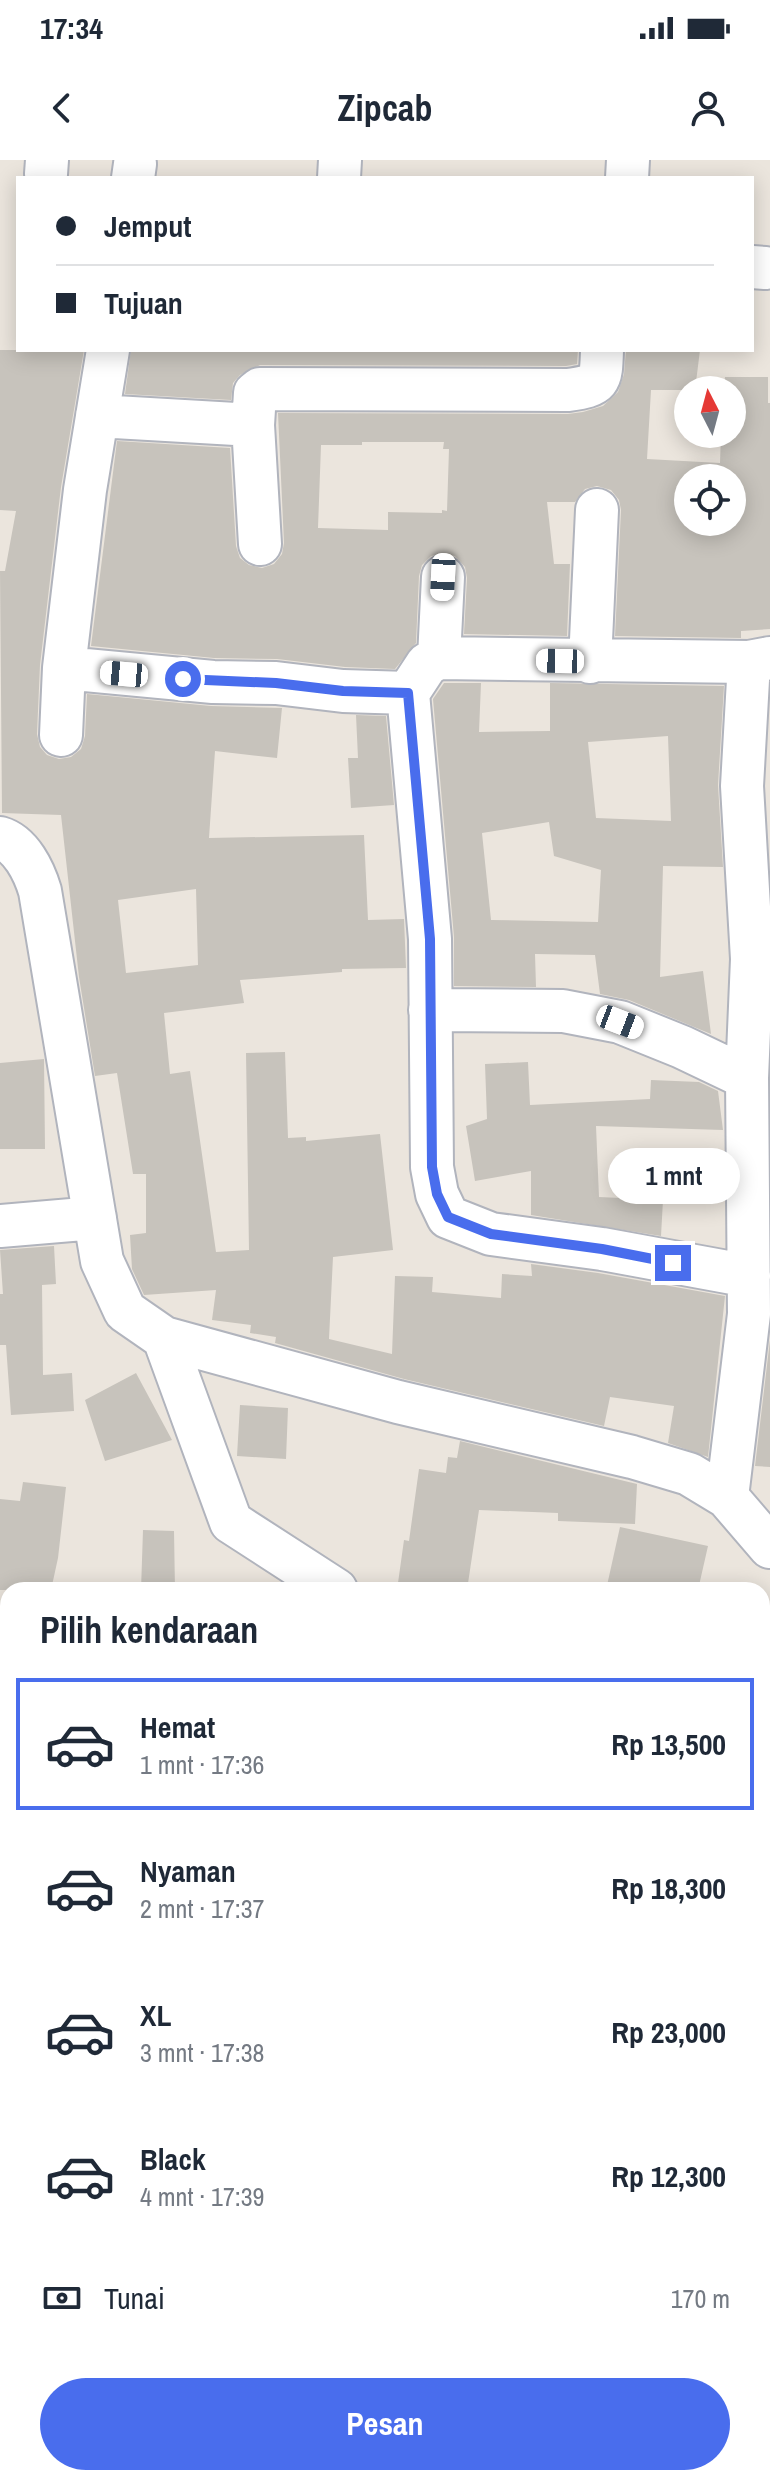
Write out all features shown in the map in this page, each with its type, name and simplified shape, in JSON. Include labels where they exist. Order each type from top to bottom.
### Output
[{"type":"street","points":[[61,735],[64,668],[85,490],[108,352]]},
{"type":"street","points":[[260,544],[253,425],[255,393],[260,389],[568,390],[594,386],[599,380],[602,352]]},
{"type":"street","points":[[97,416],[253,425]]},
{"type":"street","points":[[590,662],[597,510]]},
{"type":"street","points":[[439,658],[443,577]]},
{"type":"street","points":[[727,1497],[749,1314],[749,1276],[747,1078],[760,980],[756,787],[760,660],[590,662],[439,658],[427,664],[408,693],[430,939],[432,1167],[437,1194],[448,1217],[491,1234],[602,1249],[749,1276]]},
{"type":"street","points":[[64,668],[213,682],[276,683],[343,691],[408,693]]},
{"type":"street","points":[[0,838],[6,840],[32,867],[40,891],[102,1261],[125,1311],[164,1338],[398,1402],[632,1457],[689,1474],[727,1497],[770,1547]]},
{"type":"street","points":[[430,1010],[563,1011],[620,1022],[747,1078]]},
{"type":"street","points":[[0,1226],[95,1218]]},
{"type":"street","points":[[164,1338],[231,1522],[324,1582]]},
{"type":"building","points":[[0,350],[84,352],[61,487],[40,665],[37,734],[40,747],[47,755],[59,759],[71,757],[81,749],[85,736],[87,694],[211,706],[282,708],[277,758],[215,751],[209,838],[364,835],[368,920],[404,919],[406,968],[342,969],[342,972],[240,980],[244,1003],[164,1013],[170,1074],[190,1071],[216,1252],[249,1250],[246,1053],[285,1052],[288,1138],[306,1137],[306,1141],[380,1134],[393,1250],[333,1257],[329,1339],[392,1354],[395,1276],[433,1277],[432,1292],[501,1298],[502,1274],[532,1276],[531,1264],[725,1296],[708,1457],[668,1443],[674,1406],[610,1397],[604,1426],[404,1379],[275,1343],[276,1337],[250,1333],[251,1325],[212,1320],[216,1290],[144,1295],[132,1269],[130,1235],[146,1233],[146,1174],[133,1174],[117,1073],[95,1076],[79,977],[61,815],[2,813],[0,571],[5,571],[16,511],[0,510]],"holes":[[[196,889],[198,965],[126,973],[118,900]]]},
{"type":"building","points":[[131,352],[578,352],[577,364],[566,366],[260,365],[240,375],[233,383],[231,400],[125,394]]},
{"type":"building","points":[[626,352],[700,352],[697,376],[674,376],[674,390],[651,390],[647,459],[720,463],[721,448],[746,448],[746,377],[768,377],[770,629],[741,631],[741,638],[615,636],[621,510],[619,500],[611,490],[597,486],[585,489],[575,502],[547,502],[554,564],[570,564],[567,636],[464,634],[465,567],[455,556],[443,553],[431,556],[422,565],[416,643],[395,669],[277,659],[214,658],[91,646],[117,441],[230,448],[236,546],[240,558],[249,565],[262,568],[274,564],[282,554],[284,543],[278,413],[568,414],[603,406],[618,392],[624,374]],"holes":[[[444,442],[443,449],[449,449],[447,511],[388,512],[388,530],[318,528],[321,445]]]},
{"type":"building","points":[[444,683],[481,683],[479,732],[550,731],[550,683],[724,686],[718,785],[723,867],[663,866],[660,977],[703,971],[711,1034],[629,1000],[600,994],[595,955],[535,954],[536,987],[454,986],[454,937],[433,699]],"holes":[[[668,736],[671,821],[596,818],[588,742]],[[549,822],[554,856],[601,870],[598,922],[491,920],[482,833]]]},
{"type":"building","points":[[356,715],[386,716],[394,805],[351,808],[348,758],[358,758]]},
{"type":"building","points":[[44,1059],[45,1149],[0,1149],[0,1063]]},
{"type":"building","points":[[528,1062],[530,1105],[650,1099],[651,1080],[699,1082],[718,1091],[723,1130],[596,1126],[599,1197],[663,1200],[661,1236],[531,1215],[531,1171],[475,1181],[466,1126],[487,1119],[485,1064]]},
{"type":"building","points":[[54,1246],[56,1284],[42,1285],[43,1375],[72,1373],[74,1411],[11,1415],[6,1345],[0,1345],[0,1294],[3,1294],[0,1250]]},
{"type":"building","points":[[770,1340],[770,1467],[755,1466]]},
{"type":"building","points":[[136,1373],[172,1440],[105,1461],[85,1400]]},
{"type":"building","points":[[240,1405],[288,1408],[286,1459],[237,1456]]},
{"type":"building","points":[[460,1441],[637,1484],[635,1524],[558,1521],[558,1513],[479,1510],[468,1582],[398,1582],[404,1540],[409,1541],[419,1469],[446,1473],[448,1457],[457,1458]]},
{"type":"building","points":[[23,1482],[66,1487],[53,1582],[0,1582],[0,1499],[20,1501]]},
{"type":"building","points":[[620,1527],[708,1546],[700,1582],[608,1582]]},
{"type":"building","points":[[143,1530],[174,1531],[175,1582],[141,1582]]},
{"type":"route","points":[[183,679],[408,693],[430,939],[432,1167],[437,1194],[448,1217],[491,1234],[602,1249],[673,1263]]}]
